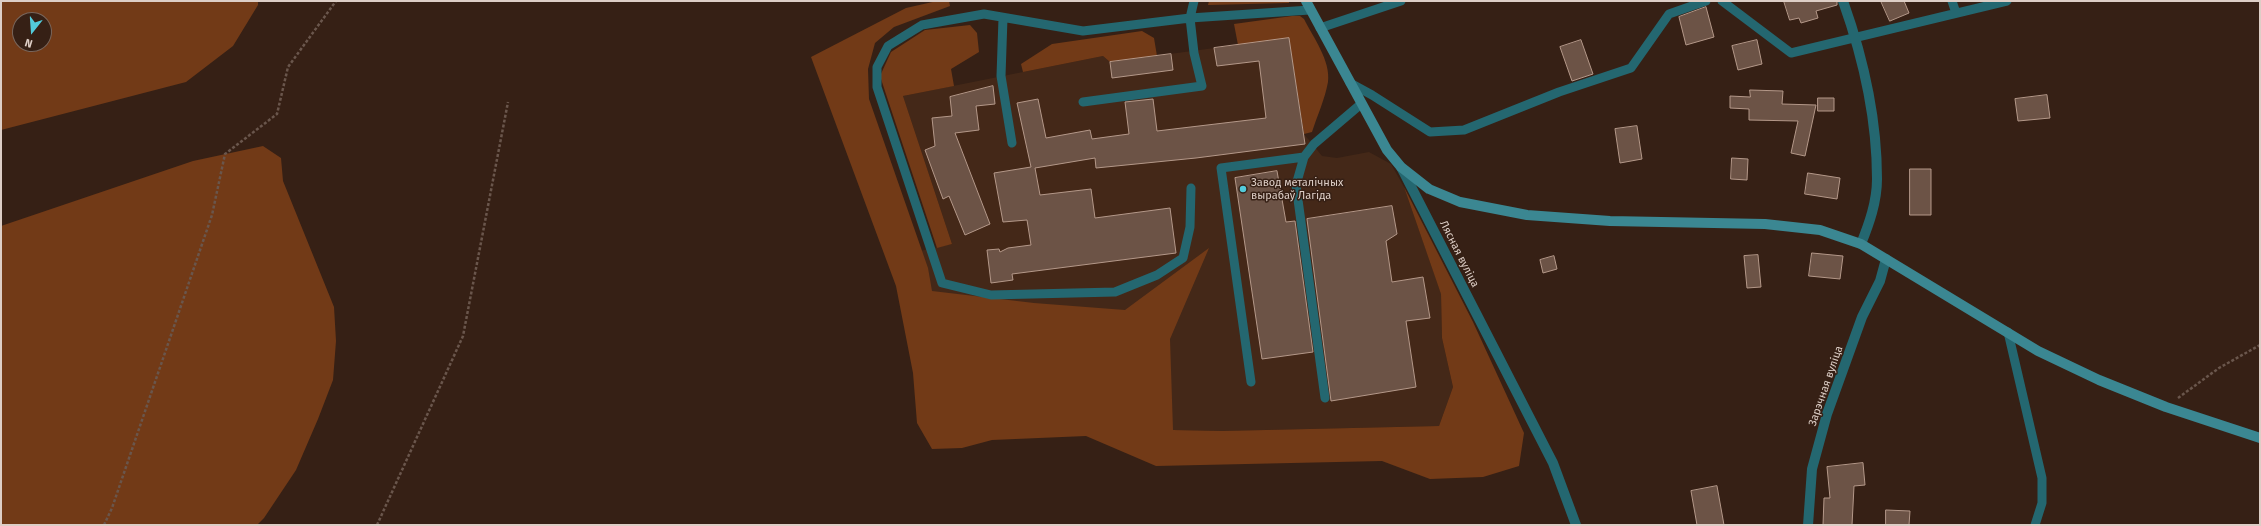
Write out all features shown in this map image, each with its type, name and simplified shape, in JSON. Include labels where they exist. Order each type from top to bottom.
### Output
[{"type":"main road","name":"Лясная вуліца","points":[[1308,5],[1386,150],[1401,167]]},
{"type":"main road","points":[[1401,167],[1429,189],[1460,202],[1527,215],[1610,221],[1732,222],[1791,225],[1820,230],[1861,244],[2038,351],[2099,380],[2166,407],[2260,438]]},
{"type":"street","points":[[1843,1],[1856,39],[1871,113],[1877,180],[1871,219],[1861,244]]},
{"type":"street","name":"Лясная вуліца","points":[[1401,167],[1553,463],[1576,525]]},
{"type":"street","name":"Зарэчная вуліца","points":[[1808,525],[1812,469],[1826,421],[1862,317],[1880,282],[1886,259]]},
{"type":"lane","points":[[1083,102],[1202,86],[1194,53],[1190,18],[1194,1]]},
{"type":"lane","points":[[1320,28],[1401,1]]},
{"type":"lane","points":[[1350,83],[1372,95],[1430,132],[1464,130],[1559,92],[1630,68],[1669,14],[1706,1]]},
{"type":"lane","points":[[1722,1],[1791,53],[1856,39],[2007,1]]},
{"type":"lane","points":[[1952,1],[1956,13]]},
{"type":"lane","points":[[1191,188],[1190,227],[1183,258],[1157,275],[1115,292],[991,295],[942,283],[877,87],[877,67],[888,46],[922,25],[984,14],[1084,31],[1308,5]]},
{"type":"lane","points":[[1003,18],[1001,76],[1012,143]]},
{"type":"lane","points":[[1325,398],[1296,184],[1304,157],[1314,144],[1361,104]]},
{"type":"lane","points":[[1251,382],[1221,168],[1304,157]]},
{"type":"lane","points":[[2008,332],[2042,478],[2042,502],[2035,525]]},
{"type":"path","points":[[104,525],[112,508],[212,215],[225,154],[277,114],[288,67],[336,1]]},
{"type":"path","points":[[377,525],[463,336],[508,102]]},
{"type":"path","points":[[2166,407],[2219,368],[2260,345]]},
{"type":"shaded area","points":[[1,1],[258,1],[258,5],[233,46],[186,82],[1,130]]},
{"type":"shaded area","points":[[937,1],[949,1],[950,6],[894,27],[875,43],[868,69],[869,99],[928,268],[932,291],[1034,303],[1125,310],[1209,248],[1170,339],[1173,430],[1222,431],[1439,426],[1453,387],[1442,338],[1441,294],[1404,187],[1473,322],[1524,433],[1519,466],[1483,477],[1430,479],[1382,461],[1156,466],[1086,436],[992,440],[962,448],[932,449],[917,423],[913,373],[896,286],[811,57],[906,8]]},
{"type":"shaded area","points":[[1209,1],[1289,1],[1289,3],[1208,5]]},
{"type":"shaded area","points":[[1300,16],[1304,19],[1324,58],[1328,74],[1325,95],[1312,132],[1304,134],[1289,39],[1238,45],[1234,24]]},
{"type":"shaded area","points":[[970,25],[977,33],[979,52],[951,69],[954,86],[903,96],[952,244],[937,248],[880,76],[891,52],[925,30]]},
{"type":"shaded area","points":[[1142,31],[1154,38],[1157,56],[1110,62],[1103,56],[1023,72],[1021,64],[1052,44]]},
{"type":"shaded area","points":[[1289,38],[1304,134],[1322,156],[1337,158],[1369,152],[1391,164],[1404,187],[1441,293],[1442,338],[1453,387],[1439,426],[1222,431],[1173,430],[929,385],[915,252],[952,244],[903,96],[1103,56],[1110,62]]},
{"type":"shaded area","points":[[263,146],[281,158],[283,181],[334,307],[336,341],[333,380],[318,419],[296,470],[264,518],[257,525],[1,525],[1,226],[193,161]]},
{"type":"building","points":[[1784,1],[1837,1],[1837,5],[1816,11],[1818,18],[1801,23],[1799,18],[1790,20]]},
{"type":"building","points":[[1881,1],[1904,1],[1909,13],[1890,21]]},
{"type":"building","points":[[1706,7],[1714,37],[1686,45],[1679,17]]},
{"type":"building","points":[[1289,38],[1305,144],[1196,158],[1096,168],[1095,158],[1035,168],[1040,195],[1091,189],[1095,218],[1170,208],[1176,253],[1012,274],[1013,280],[991,283],[987,250],[999,249],[1000,252],[1008,248],[1031,245],[1027,220],[1003,222],[994,173],[1031,167],[1017,103],[1038,99],[1046,138],[1090,130],[1092,139],[1129,134],[1125,102],[1153,99],[1157,131],[1266,118],[1259,61],[1217,66],[1214,48]]},
{"type":"building","points":[[1581,40],[1593,74],[1572,81],[1560,47]]},
{"type":"building","points":[[1757,40],[1762,64],[1738,70],[1732,46]]},
{"type":"building","points":[[1171,54],[1173,70],[1112,78],[1110,62]]},
{"type":"building","points":[[993,86],[995,104],[976,106],[979,130],[955,133],[990,224],[965,235],[949,196],[943,199],[925,150],[935,146],[932,118],[952,116],[950,97]]},
{"type":"building","points":[[1750,90],[1783,91],[1782,104],[1816,105],[1805,156],[1791,153],[1798,121],[1749,120],[1749,109],[1730,108],[1730,96],[1750,97]]},
{"type":"building","points":[[2047,95],[2050,118],[2018,121],[2015,99]]},
{"type":"building","points":[[1818,98],[1834,98],[1834,111],[1818,111]]},
{"type":"building","points":[[1637,126],[1642,159],[1620,163],[1615,129]]},
{"type":"building","points":[[1732,158],[1748,159],[1747,180],[1731,179]]},
{"type":"building","points":[[1910,169],[1931,169],[1931,215],[1910,215]]},
{"type":"building","points":[[1277,171],[1286,222],[1295,221],[1313,352],[1262,359],[1235,178]]},
{"type":"building","points":[[1808,173],[1840,178],[1837,199],[1805,194]]},
{"type":"building","points":[[1392,206],[1397,234],[1386,241],[1392,282],[1423,277],[1430,318],[1406,321],[1416,387],[1331,401],[1307,219]]},
{"type":"building","points":[[1812,253],[1843,256],[1840,279],[1809,276]]},
{"type":"building","points":[[1758,255],[1761,287],[1747,288],[1744,256]]},
{"type":"building","points":[[1554,256],[1557,269],[1543,273],[1540,260]]},
{"type":"building","points":[[1863,463],[1865,485],[1854,486],[1852,525],[1823,525],[1824,498],[1830,498],[1827,467]]},
{"type":"building","points":[[1717,486],[1724,525],[1697,525],[1691,491]]},
{"type":"building","points":[[1886,510],[1910,511],[1909,525],[1886,525]]},
{"type":"place","name":"Завод металічных вырабаў Лагіда","points":[[1243,189]]}]
